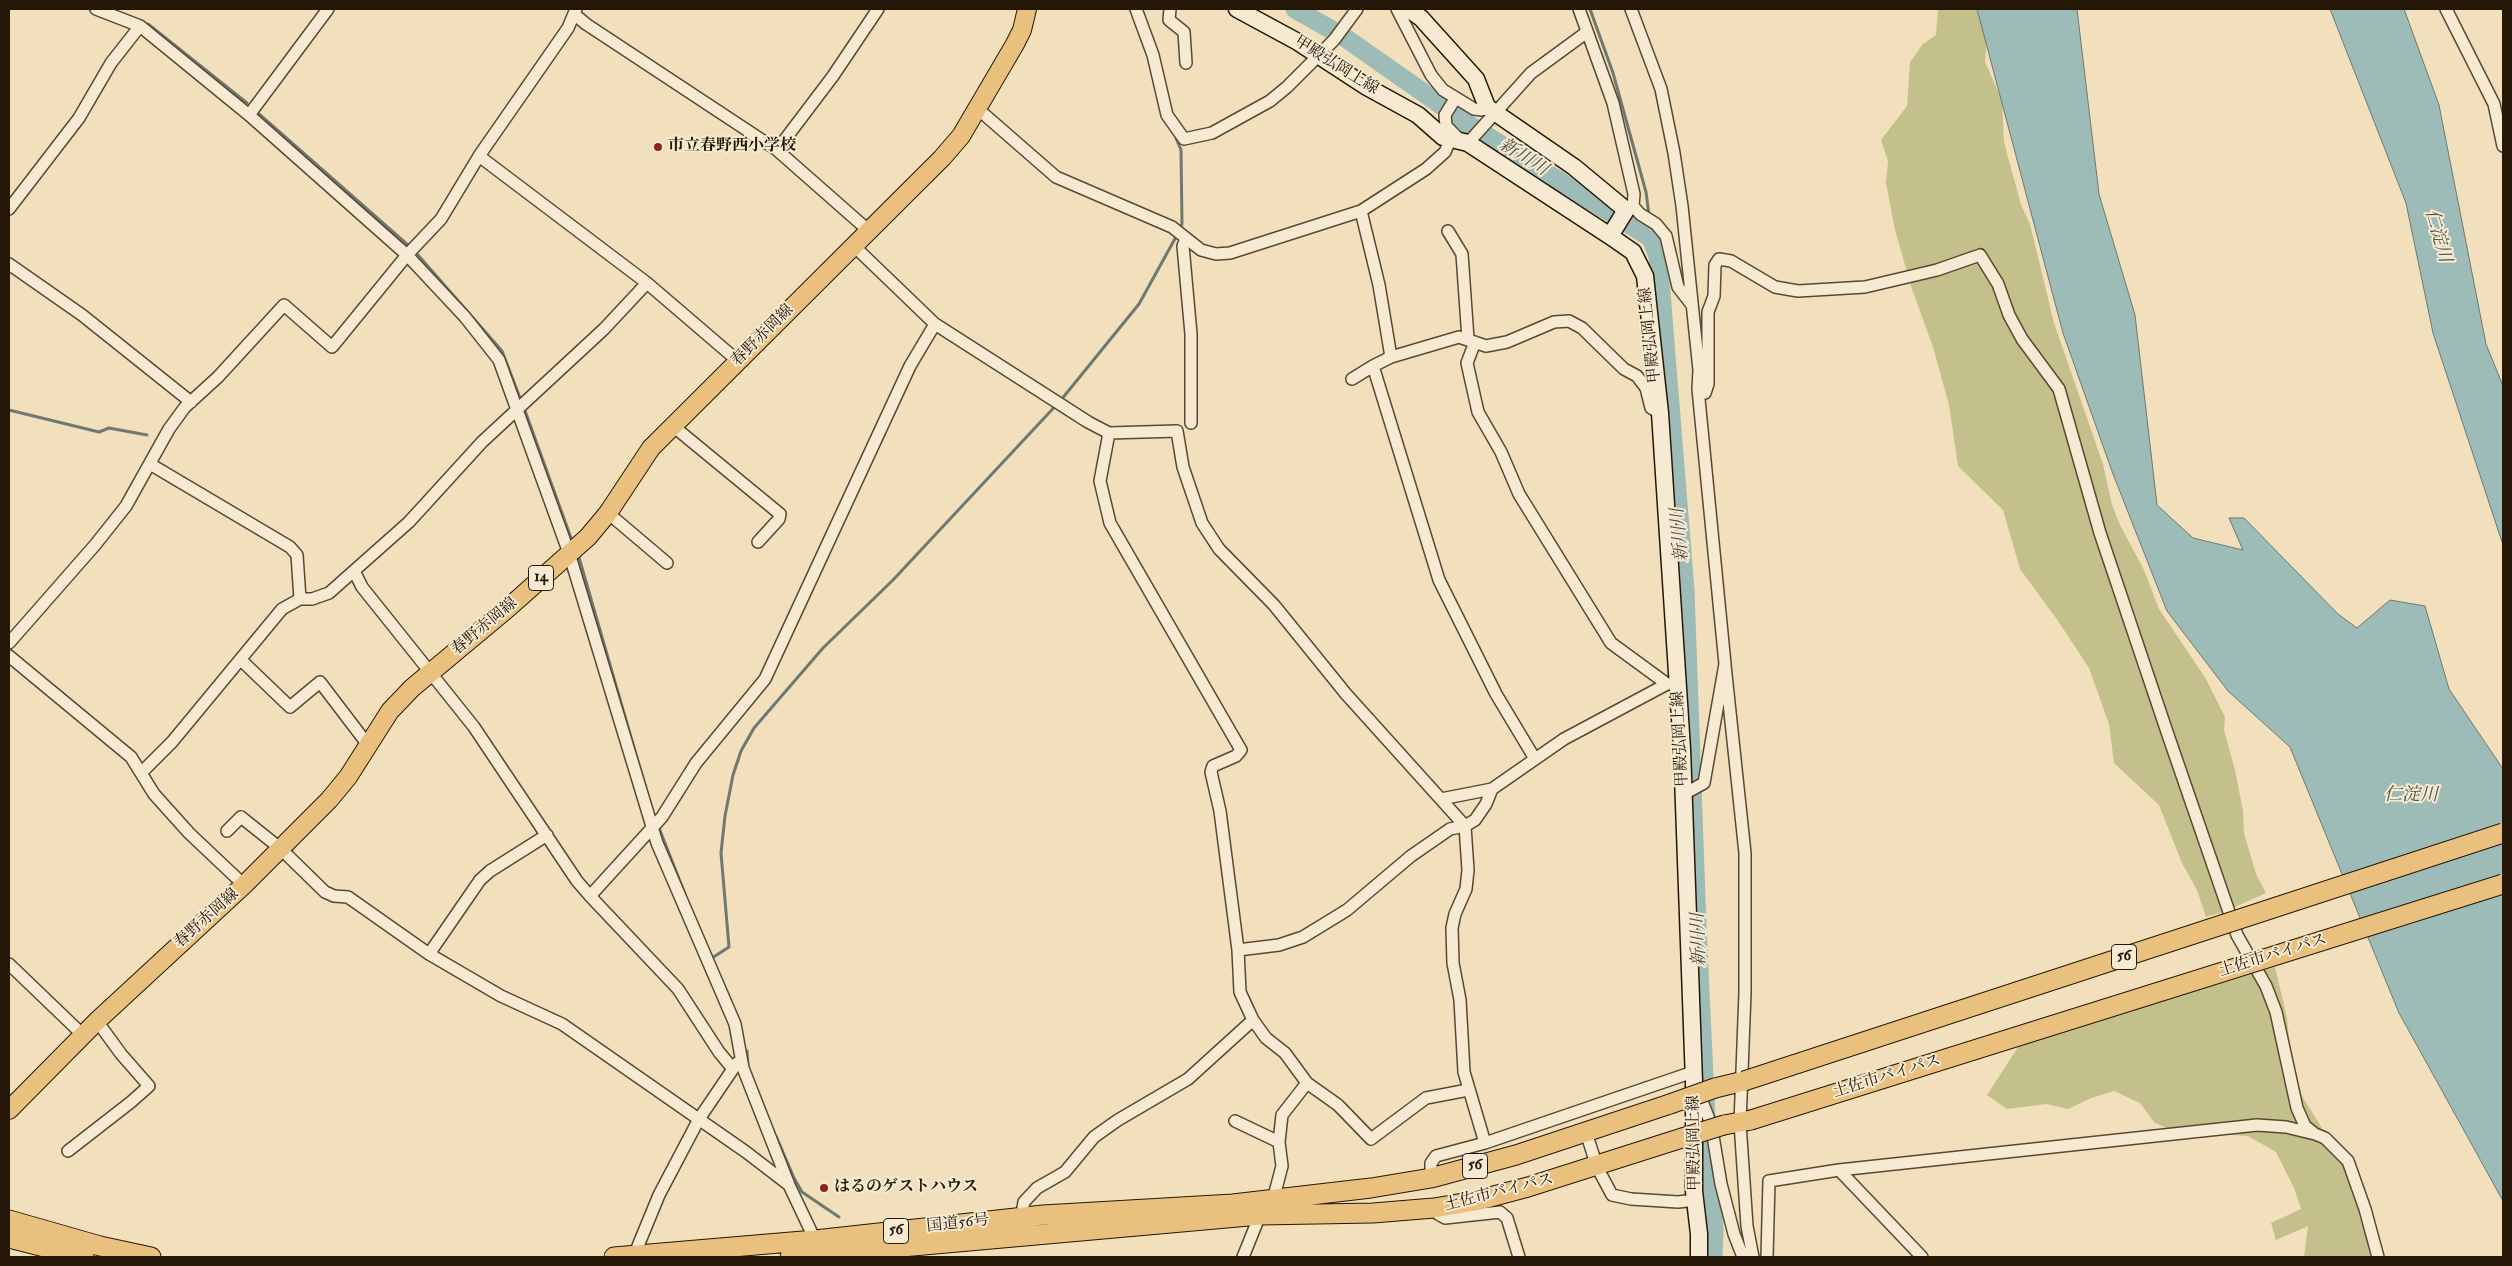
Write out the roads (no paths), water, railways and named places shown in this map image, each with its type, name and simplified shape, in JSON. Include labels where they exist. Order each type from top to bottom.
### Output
[{"type":"highway","name":"土佐市バイパス","points":[[1273,1200],[1431,1178],[1516,1155],[1715,1088],[1743,1081],[2503,833]]},
{"type":"highway","name":"土佐市バイパス","points":[[1260,1215],[1373,1213],[1434,1208],[1474,1201],[1598,1167],[1682,1138],[2503,884]]},
{"type":"highway","name":"国道56号","points":[[790,1257],[1021,1218],[1273,1200]]},
{"type":"highway","name":"国道56号","points":[[614,1257],[820,1251],[1260,1215]]},
{"type":"highway","points":[[9,1220],[100,1246],[151,1257]]},
{"type":"highway","points":[[9,1238],[84,1257]]},
{"type":"main road","name":"春野赤岡線","points":[[9,1110],[97,1021],[281,849],[335,792],[390,712],[431,673],[508,608],[588,536],[608,513],[651,448],[942,158],[978,109],[1022,30],[1027,9]]},
{"type":"main road","name":"甲殿弘岡上線","points":[[1237,9],[1298,42],[1318,56],[1418,115],[1443,137],[1468,137],[1633,252],[1645,276],[1660,413],[1673,684],[1684,794],[1694,1077],[1694,1190],[1699,1257]]},
{"type":"main road","points":[[1408,9],[1421,18],[1476,79],[1491,110],[1629,208],[1610,236]]},
{"type":"street","points":[[249,115],[328,9]]},
{"type":"street","points":[[777,150],[833,76],[878,9]]},
{"type":"street","points":[[1136,9],[1153,55],[1166,115],[1184,139],[1212,133],[1270,101],[1287,87],[1334,40],[1357,9]]},
{"type":"street","points":[[1170,9],[1170,20],[1184,32],[1186,63]]},
{"type":"street","points":[[1397,9],[1431,75],[1443,90],[1450,107],[1446,126],[1468,137]]},
{"type":"street","points":[[1579,9],[1613,104],[1634,194],[1629,208],[1656,224],[1666,236],[1678,287],[1692,305]]},
{"type":"street","points":[[1631,9],[1661,89],[1682,206],[1699,370],[1698,389],[1725,665],[1746,853],[1743,1081],[1738,1122],[1747,1226],[1753,1257]]},
{"type":"street","points":[[2446,9],[2499,100],[2503,144]]},
{"type":"street","points":[[103,10],[140,26],[249,115],[408,255],[489,346],[499,360],[569,553],[657,843],[735,1024],[743,1068],[789,1185],[820,1251]]},
{"type":"street","points":[[9,643],[114,522],[126,506],[169,429],[191,402],[218,377],[284,306],[332,347],[408,255],[441,219],[479,156],[568,28],[575,11],[586,24],[777,150],[869,231]]},
{"type":"street","points":[[9,209],[79,118],[111,63],[140,26]]},
{"type":"street","points":[[978,109],[1056,177],[1079,189],[1172,227],[1201,250],[1216,254],[1230,253],[1361,211],[1426,169],[1444,152],[1468,137],[1491,110],[1531,73],[1587,32]]},
{"type":"street","points":[[1450,107],[1491,110]]},
{"type":"street","points":[[479,156],[647,282],[738,361]]},
{"type":"street","points":[[1361,211],[1379,284],[1391,357]]},
{"type":"street","points":[[1441,799],[1492,789],[1564,739],[1673,684],[1611,643],[1519,494],[1501,452],[1478,412],[1467,363],[1471,341],[1462,254],[1448,231]]},
{"type":"street","points":[[1184,237],[1183,246],[1191,334],[1191,423]]},
{"type":"street","points":[[854,246],[935,324],[1063,406],[1109,433],[1177,431],[1183,467],[1202,523],[1219,549],[1274,605],[1346,694],[1465,826],[1468,870],[1466,889],[1455,914],[1452,928],[1453,963],[1460,1000],[1464,1072],[1485,1143]]},
{"type":"street","points":[[1698,389],[1706,393],[1708,384],[1708,312],[1714,296],[1715,265],[1719,259],[1739,266],[1775,287],[1798,291],[1865,287],[1937,270],[1980,255],[1998,284],[2009,315],[2022,339],[2059,390],[2100,533],[2176,760],[2237,935],[2266,986],[2276,1012],[2297,1108],[2305,1126],[2316,1134]]},
{"type":"street","points":[[9,264],[82,315],[191,402]]},
{"type":"street","points":[[141,772],[172,742],[282,610],[300,599],[329,593],[409,522],[476,448],[604,329],[647,282]]},
{"type":"street","points":[[1352,379],[1391,357],[1459,337],[1486,346],[1507,342],[1554,322],[1569,321],[1582,328],[1624,369],[1637,376],[1646,388],[1651,408],[1660,413]]},
{"type":"street","points":[[590,896],[662,817],[696,763],[765,679],[910,366],[935,324]]},
{"type":"street","points":[[1373,366],[1439,580],[1496,694],[1535,759]]},
{"type":"street","points":[[673,426],[780,514],[779,519],[758,542]]},
{"type":"street","points":[[1109,433],[1100,481],[1110,523],[1241,750],[1236,756],[1213,766],[1211,772],[1220,811],[1238,950],[1240,992],[1253,1020],[1266,1038],[1285,1053],[1307,1083],[1338,1105],[1371,1139],[1426,1098],[1468,1090]]},
{"type":"street","points":[[150,464],[290,547],[297,555],[300,599]]},
{"type":"street","points":[[608,513],[667,563]]},
{"type":"street","points":[[354,571],[362,587],[474,727],[590,896],[678,989],[719,1052],[733,1068]]},
{"type":"street","points":[[9,656],[131,757],[154,794],[189,833],[244,885]]},
{"type":"street","points":[[240,660],[290,707],[320,682],[368,745]]},
{"type":"street","points":[[1684,794],[1704,783],[1725,665]]},
{"type":"street","points":[[1238,950],[1279,945],[1303,937],[1347,910],[1411,856],[1450,829],[1465,826],[1475,820],[1486,804],[1492,789]]},
{"type":"street","points":[[227,831],[241,817],[281,849],[325,892],[348,897],[429,954],[501,996],[562,1024],[699,1119],[789,1185]]},
{"type":"street","points":[[429,954],[480,880],[490,871],[547,835]]},
{"type":"street","points":[[9,964],[84,1036]]},
{"type":"street","points":[[1021,1218],[1024,1202],[1037,1188],[1065,1172],[1094,1137],[1118,1120],[1188,1079],[1253,1020]]},
{"type":"street","points":[[68,1151],[149,1086],[121,1054],[97,1021]]},
{"type":"street","points":[[639,1255],[638,1246],[659,1195],[699,1119],[733,1068],[742,1058]]},
{"type":"street","points":[[1431,1178],[1431,1163],[1436,1156],[1485,1143],[1694,1077],[1711,1124],[1721,1184],[1734,1234],[1743,1257]]},
{"type":"street","points":[[1243,1257],[1260,1215],[1273,1200],[1282,1166],[1279,1142],[1282,1115],[1307,1083]]},
{"type":"street","points":[[1235,1122],[1279,1142]]},
{"type":"street","points":[[1767,1257],[1769,1181],[1839,1170],[2257,1125],[2286,1127],[2325,1138],[2350,1167],[2365,1209],[2378,1257]]},
{"type":"street","points":[[1586,1132],[1598,1167],[1612,1195],[1640,1200],[1696,1200]]},
{"type":"street","points":[[1839,1170],[1922,1257]]},
{"type":"street","points":[[648,1236],[663,1200],[659,1195]]},
{"type":"street","points":[[1434,1208],[1438,1214],[1445,1218],[1500,1212],[1506,1218],[1519,1257]]},
{"type":"water","name":"仁淀川","points":[[1977,9],[2077,9],[2099,194],[2135,315],[2157,505],[2193,538],[2243,550],[2229,518],[2244,518],[2338,614],[2357,628],[2390,600],[2425,606],[2449,689],[2503,769],[2503,1201],[2399,1013],[2290,747],[2228,691],[2167,611],[2113,474],[2063,333]]},
{"type":"water","name":"仁淀川","points":[[2330,9],[2404,9],[2439,105],[2486,344],[2503,386],[2503,545],[2433,333],[2406,203]]},
{"type":"waterway","name":"新川川","points":[[1295,9],[1344,37],[1471,126],[1651,238],[1658,256],[1685,590],[1697,926],[1706,1121],[1714,1231],[1713,1257]]},
{"type":"waterway","points":[[1590,9],[1613,73],[1646,192],[1649,215]]},
{"type":"waterway","points":[[148,24],[247,103]]},
{"type":"waterway","points":[[259,114],[409,246]]},
{"type":"waterway","points":[[1174,133],[1181,150],[1182,224],[1179,230]]},
{"type":"waterway","points":[[1650,223],[1651,238]]},
{"type":"waterway","points":[[712,958],[729,947],[721,853],[725,816],[733,775],[741,751],[754,728],[823,648],[893,580],[1061,400],[1139,304],[1177,235]]},
{"type":"waterway","points":[[418,255],[502,351],[520,398]]},
{"type":"waterway","points":[[524,408],[571,538]]},
{"type":"waterway","points":[[9,410],[99,432],[109,428],[147,435]]},
{"type":"waterway","points":[[578,554],[645,786]]},
{"type":"waterway","points":[[659,828],[685,894]]},
{"type":"waterway","points":[[747,1051],[748,1068]]},
{"type":"waterway","points":[[776,1136],[802,1192],[839,1217]]},
{"type":"place","name":"市立春野西小学校","points":[[658,147]]},
{"type":"place","name":"はるのゲストハウス","points":[[824,1188]]}]
